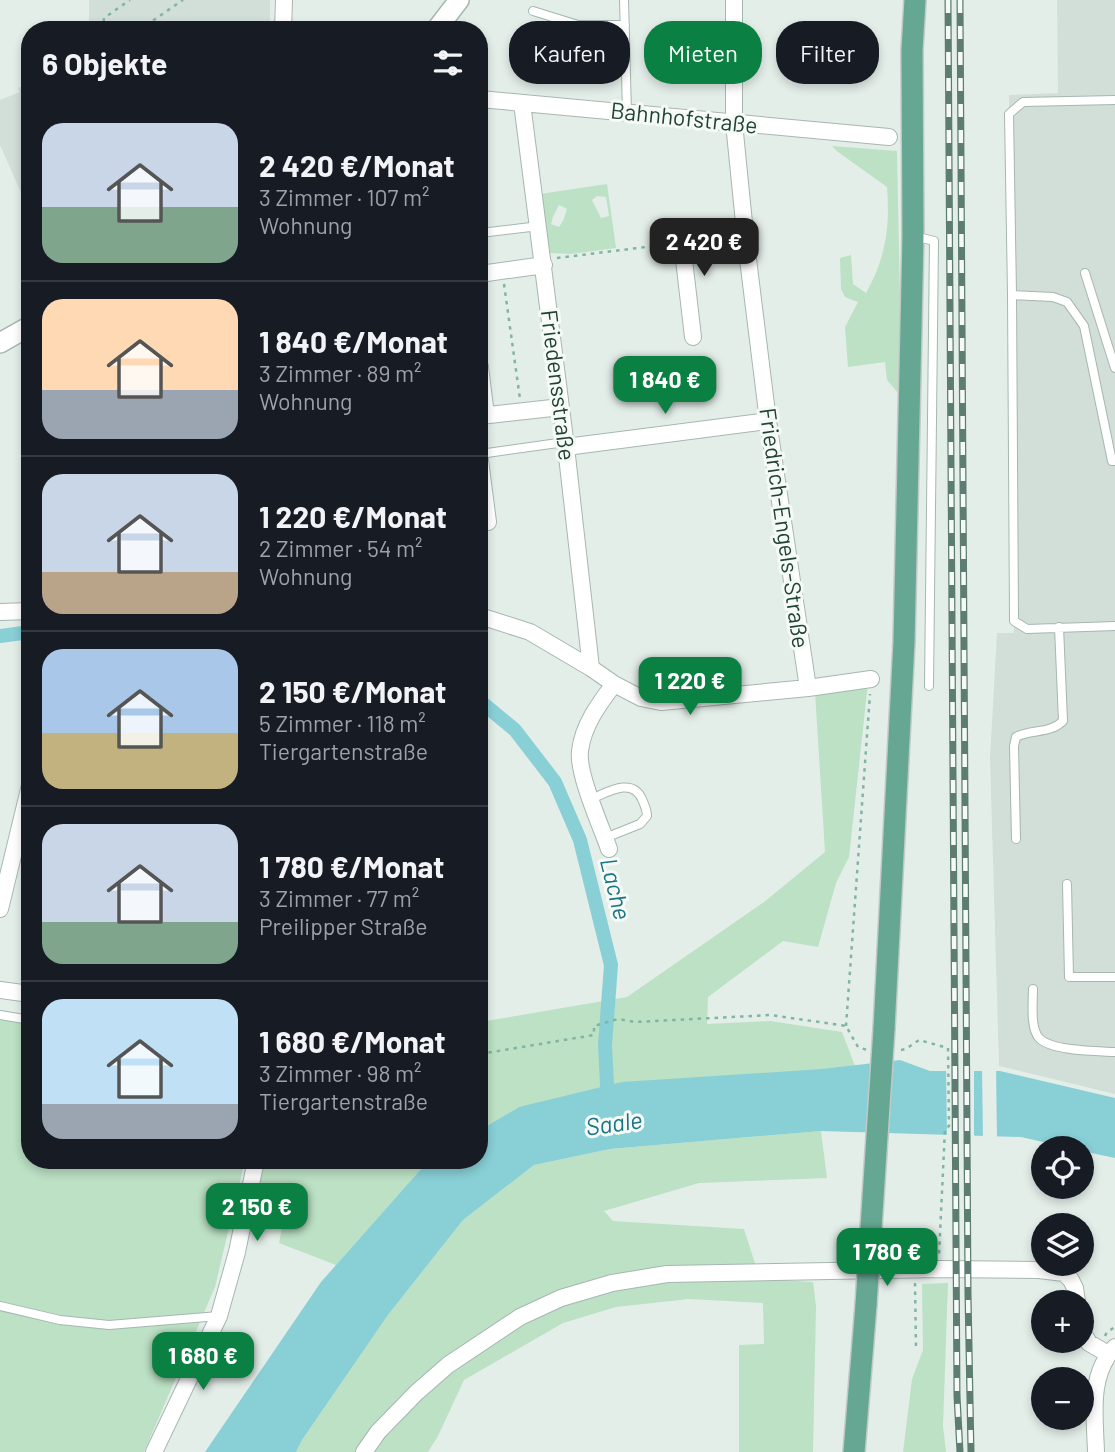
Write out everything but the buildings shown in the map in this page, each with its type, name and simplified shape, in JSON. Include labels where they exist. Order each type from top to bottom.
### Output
[{"type":"main road","points":[[902,0],[912,50]]},
{"type":"main road","points":[[854,1452],[884,1029],[904,642],[913,236],[912,50],[915,0]]},
{"type":"street","points":[[283,21],[284,0]]},
{"type":"street","points":[[443,21],[459,0]]},
{"type":"street","name":"Friedrich-Engels-Straße","points":[[734,0],[734,123],[746,243],[768,421],[808,688]]},
{"type":"street","name":"Bahnhofstraße","points":[[488,100],[889,138]]},
{"type":"street","name":"Friedensstraße","points":[[523,103],[591,668]]},
{"type":"street","points":[[693,337],[682,251],[746,243]]},
{"type":"street","points":[[488,273],[543,262]]},
{"type":"street","points":[[0,343],[21,331]]},
{"type":"street","points":[[488,415],[561,407]]},
{"type":"street","points":[[566,447],[768,421]]},
{"type":"street","points":[[0,612],[21,611]]},
{"type":"street","points":[[488,619],[530,632],[614,684],[641,698],[661,702],[871,679]]},
{"type":"street","points":[[607,844],[582,773],[580,750],[589,720],[614,684]]},
{"type":"street","points":[[0,909],[21,822]]},
{"type":"street","points":[[0,990],[21,993]]},
{"type":"street","points":[[154,1452],[219,1316],[237,1252],[254,1169]]},
{"type":"street","points":[[364,1452],[377,1432],[448,1365],[520,1317],[561,1298],[612,1283],[667,1274],[915,1269],[1039,1270],[1064,1273],[1072,1280],[1075,1290]]},
{"type":"street","points":[[1094,1345],[1112,1350],[1097,1379],[1094,1401],[1096,1452]]},
{"type":"lane","points":[[624,0],[625,21]]},
{"type":"lane","points":[[533,11],[565,21]]},
{"type":"lane","points":[[626,84],[627,112]]},
{"type":"lane","points":[[1115,100],[1023,102],[1009,114],[1013,295],[1014,621],[1027,629],[1115,626]]},
{"type":"lane","points":[[488,232],[539,226]]},
{"type":"lane","points":[[913,236],[934,241],[929,686]]},
{"type":"lane","points":[[1085,273],[1115,368]]},
{"type":"lane","points":[[1013,295],[1053,297],[1067,302],[1084,326],[1112,461],[1115,461]]},
{"type":"lane","points":[[488,452],[558,443],[566,447]]},
{"type":"lane","points":[[1016,839],[1016,737],[1024,733],[1049,730],[1063,721],[1059,627]]},
{"type":"lane","points":[[591,799],[628,787],[639,792],[647,809],[647,816],[640,824],[607,844]]},
{"type":"lane","points":[[1067,884],[1069,977],[1115,976]]},
{"type":"lane","points":[[1033,989],[1033,1025],[1039,1038],[1055,1046],[1115,1052]]},
{"type":"lane","points":[[0,1015],[21,1018]]},
{"type":"lane","points":[[0,1306],[60,1321],[109,1325],[219,1316]]},
{"type":"path","points":[[104,21],[104,18],[130,0]]},
{"type":"path","points":[[152,21],[183,0]]},
{"type":"path","points":[[543,262],[662,245],[682,251]]},
{"type":"path","points":[[502,271],[522,411]]},
{"type":"path","points":[[868,1050],[858,1047],[846,1026],[871,679]]},
{"type":"path","points":[[488,1053],[594,1035],[594,1026],[618,1020],[635,1022],[771,1015],[846,1026]]},
{"type":"path","points":[[896,1050],[906,1049],[919,1040],[948,1048],[948,1126],[945,1129],[939,1269]]},
{"type":"path","points":[[915,1269],[916,1349]]},
{"type":"shaded area","points":[[89,0],[270,0],[270,21],[89,21]]},
{"type":"shaded area","points":[[1057,0],[1115,0],[1115,1094],[999,1066],[990,758],[997,633],[1014,633],[1009,95],[1058,93]]},
{"type":"shaded area","points":[[21,87],[21,193],[0,145],[0,100],[20,92],[18,88]]},
{"type":"green space","points":[[832,146],[897,151],[900,300],[898,393],[887,380],[885,362],[848,367],[845,327],[858,302],[845,297],[841,289],[840,258],[851,255],[853,284],[866,293],[873,280],[885,242],[887,187]]},
{"type":"green space","points":[[607,184],[616,248],[571,254],[550,253],[540,194]],"holes":[[[597,196],[606,197],[609,216],[601,218],[592,200]],[[559,205],[567,209],[559,227],[551,224]]]},
{"type":"green space","points":[[868,683],[849,857],[836,883],[818,947],[783,941],[708,997],[707,1024],[770,1021],[842,1032],[855,1066],[519,1107],[488,1125],[488,1021],[627,997],[764,902],[825,852],[815,692]]},
{"type":"green space","points":[[0,1019],[21,1022],[21,1169],[243,1169],[215,1287],[144,1452],[0,1452]]},
{"type":"green space","points":[[821,1131],[827,1178],[699,1183],[604,1211],[613,1221],[744,1229],[760,1279],[813,1282],[816,1306],[813,1452],[739,1452],[739,1345],[764,1344],[763,1303],[689,1299],[616,1307],[563,1323],[464,1380],[428,1452],[296,1452],[388,1315],[463,1220],[534,1165],[610,1149]]},
{"type":"green space","points":[[263,1169],[421,1169],[336,1265],[279,1243],[285,1212],[254,1206]]},
{"type":"green space","points":[[948,1283],[943,1426],[946,1452],[903,1452],[912,1379],[923,1350],[922,1284]]},
{"type":"water","name":"Saale","points":[[900,1060],[930,1071],[1000,1071],[1115,1098],[1115,1158],[1094,1154],[1094,1136],[1031,1136],[1031,1139],[821,1131],[610,1149],[534,1165],[463,1220],[388,1315],[296,1452],[205,1452],[321,1282],[421,1169],[488,1169],[488,1125],[519,1107],[622,1082],[822,1069]]},
{"type":"pier","points":[[946,1067],[974,1067],[974,1140],[947,1139]]},
{"type":"pier","points":[[982,1067],[996,1067],[997,1140],[983,1140]]},
{"type":"waterway","name":"Lache","points":[[0,636],[21,633]]},
{"type":"waterway","name":"Lache","points":[[488,708],[515,730],[555,782],[580,840],[611,965],[605,1045],[608,1104]]},
{"type":"railway","points":[[948,0],[957,1396],[960,1452]]},
{"type":"railway","points":[[960,0],[971,1452]]}]
